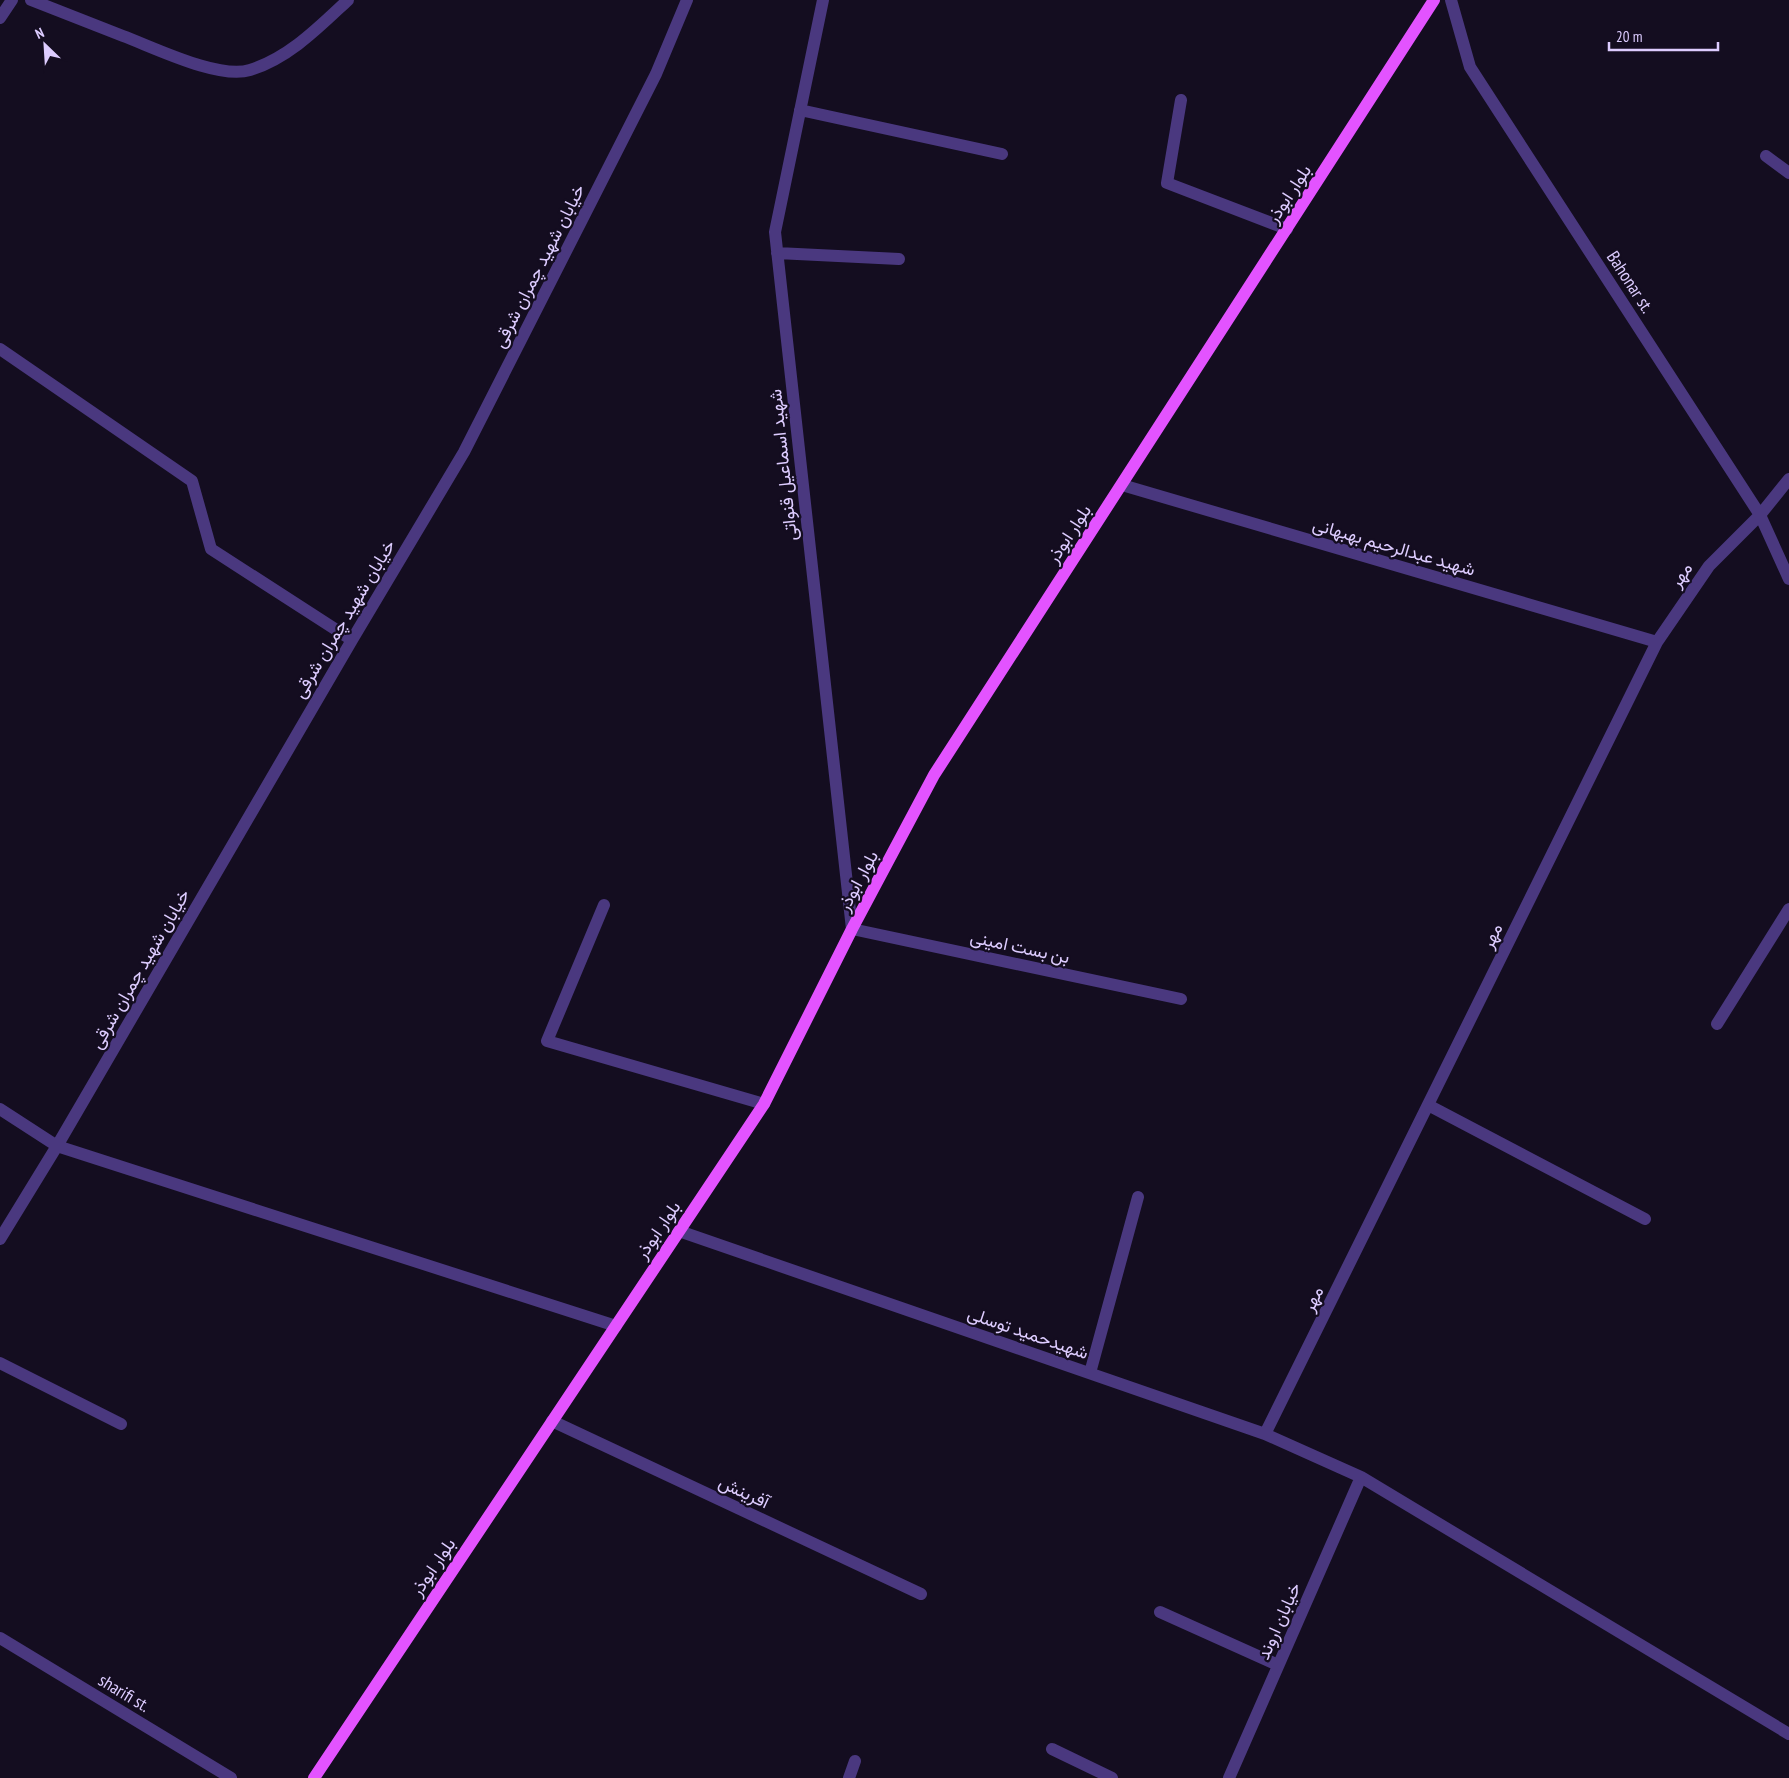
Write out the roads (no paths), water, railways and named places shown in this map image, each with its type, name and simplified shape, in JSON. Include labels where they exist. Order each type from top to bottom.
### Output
[{"type":"main road","name":"بلوار ابوذر","points":[[314,1778],[764,1104],[852,929],[934,775],[1434,0]]},
{"type":"street","points":[[0,18],[12,0]]},
{"type":"street","points":[[31,0],[198,65],[228,71],[249,71],[272,60],[306,39],[348,0]]},
{"type":"street","name":"خیابان شهید چمران شرقی","points":[[0,1239],[57,1146],[352,640],[464,452],[656,74],[687,0]]},
{"type":"street","name":"شهید اسماعیل قنواتی","points":[[823,0],[775,232],[852,929]]},
{"type":"street","name":"Bahonar st.","points":[[1451,0],[1470,67],[1760,515],[1789,579]]},
{"type":"street","points":[[1181,100],[1167,183],[1287,228]]},
{"type":"street","points":[[800,110],[1002,154]]},
{"type":"street","points":[[1766,156],[1789,173]]},
{"type":"street","points":[[777,253],[898,259]]},
{"type":"street","points":[[0,349],[192,481],[211,550],[352,640]]},
{"type":"street","name":"مهر","points":[[1265,1434],[1657,642],[1709,566],[1760,515],[1789,479]]},
{"type":"street","name":"شهید عبدالرحیم بهبهانی","points":[[1122,485],[1657,642]]},
{"type":"street","points":[[604,905],[547,1041],[764,1104]]},
{"type":"street","points":[[1717,1024],[1789,909]]},
{"type":"street","name":"بن بست امینی","points":[[852,929],[1181,999]]},
{"type":"street","points":[[1428,1105],[1645,1219]]},
{"type":"street","points":[[0,1109],[57,1146],[616,1326]]},
{"type":"street","points":[[1090,1374],[1138,1197]]},
{"type":"street","name":"شهیدحمید توسلی","points":[[679,1231],[1265,1434],[1361,1477],[1789,1734]]},
{"type":"street","points":[[0,1363],[121,1424]]},
{"type":"street","name":"آفرینش","points":[[552,1421],[921,1594]]},
{"type":"street","name":"خیابان اروند","points":[[1230,1778],[1361,1477]]},
{"type":"street","points":[[1160,1612],[1278,1666]]},
{"type":"street","name":"sharifi st.","points":[[0,1638],[231,1778]]},
{"type":"street","points":[[1052,1750],[1112,1778]]},
{"type":"street","points":[[849,1778],[855,1761]]}]
